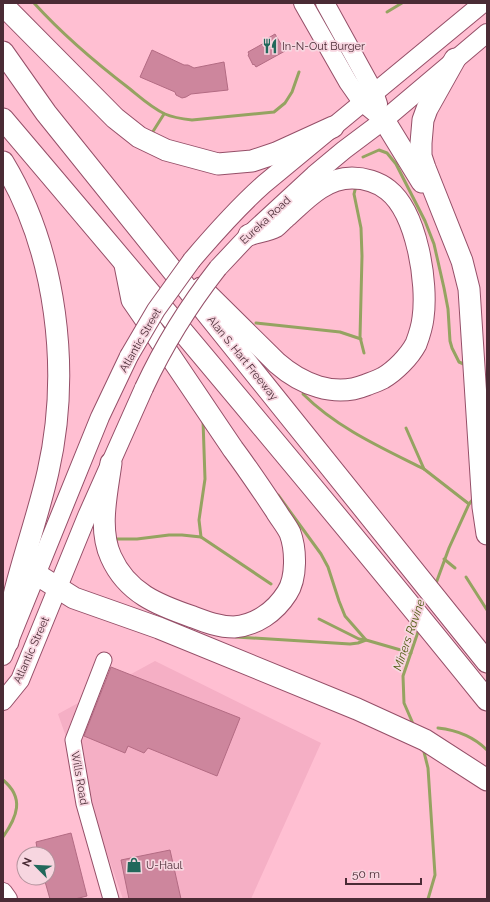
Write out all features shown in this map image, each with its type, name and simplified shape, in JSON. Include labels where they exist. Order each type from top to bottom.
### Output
[{"type":"highway","points":[[3,5],[114,118],[139,137],[166,150],[218,164],[252,161],[276,153],[332,127]]},
{"type":"highway","name":"Alan S. Hart Freeway","points":[[3,52],[46,113],[487,662]]},
{"type":"highway","points":[[455,59],[427,108],[423,120],[421,156],[424,168],[462,261],[469,289],[483,508],[487,534]]},
{"type":"highway","points":[[3,119],[124,261],[389,578],[487,700]]},
{"type":"highway","points":[[384,120],[448,225]]},
{"type":"highway","points":[[3,162],[11,175],[28,212],[39,245],[55,314],[58,356],[58,404],[53,446],[42,496],[14,593],[5,649]]},
{"type":"highway","points":[[128,215],[277,363],[302,381],[317,387],[331,390],[359,388],[382,379],[393,371],[409,354],[421,331],[424,289],[420,260],[409,219],[388,190],[370,181],[359,178],[350,178],[331,182],[321,186],[274,228],[248,235]]},
{"type":"highway","points":[[111,464],[105,518],[107,544],[111,557],[118,570],[136,590],[150,600],[168,608],[217,625],[234,627],[258,621],[278,604],[288,592],[292,581],[295,563],[294,548],[290,533],[132,300],[124,261]]},
{"type":"highway","points":[[36,574],[74,598],[159,628],[357,709],[425,740],[487,780]]},
{"type":"main road","points":[[303,3],[348,82],[368,97]]},
{"type":"main road","points":[[324,3],[368,97],[384,120]]},
{"type":"main road","points":[[368,97],[484,3]]},
{"type":"main road","name":"Eureka Road","points":[[111,464],[144,388],[170,336],[186,311],[218,268],[248,235],[314,175],[384,120],[487,33]]},
{"type":"main road","name":"Atlantic Street","points":[[5,649],[105,406],[143,331],[172,287],[216,232],[248,198],[368,97]]},
{"type":"main road","name":"Atlantic Street","points":[[3,701],[20,680],[87,516],[111,464]]},
{"type":"main road","points":[[3,892],[8,899]]},
{"type":"street","name":"Wills Road","points":[[104,660],[73,740],[84,804],[111,899]]},
{"type":"shaded area","points":[[155,661],[321,743],[251,899],[123,899],[58,714]]},
{"type":"building","name":"In-N-Out Burger","points":[[275,34],[285,51],[256,67],[254,64],[253,65],[248,52],[266,42],[265,40]]},
{"type":"building","points":[[152,50],[194,68],[224,62],[228,90],[191,94],[182,98],[176,95],[175,92],[140,77]]},
{"type":"building","points":[[111,667],[240,718],[217,776],[148,748],[144,753],[128,746],[125,753],[84,736]]},
{"type":"building","points":[[71,833],[87,896],[75,899],[50,899],[46,886],[56,886],[56,846],[37,846],[36,842]]},
{"type":"building","points":[[170,850],[181,899],[129,899],[121,860]]},
{"type":"waterway","points":[[34,3],[68,37],[105,69],[151,106],[160,112],[175,117],[192,120],[274,112],[285,103],[292,92],[299,72]]},
{"type":"waterway","points":[[387,12],[402,3]]},
{"type":"waterway","points":[[152,133],[164,114]]},
{"type":"waterway","points":[[363,157],[379,150],[387,153],[396,164],[425,221],[434,244],[444,288],[448,309],[450,341],[459,362],[466,365]]},
{"type":"waterway","points":[[356,186],[354,194],[361,228],[362,256],[360,337],[364,353]]},
{"type":"waterway","points":[[256,323],[340,332],[361,339]]},
{"type":"waterway","points":[[303,394],[316,406],[345,427],[376,445],[424,469]]},
{"type":"waterway","points":[[203,420],[205,479],[199,520],[201,537],[271,584]]},
{"type":"waterway","points":[[406,428],[424,469],[469,504]]},
{"type":"waterway","points":[[236,637],[350,644],[366,640],[345,616],[328,567],[321,554],[278,495]]},
{"type":"waterway","name":"Miners Ravine","points":[[435,586],[449,548],[469,504],[474,498]]},
{"type":"waterway","points":[[113,539],[137,539],[169,535],[201,537]]},
{"type":"waterway","points":[[444,559],[455,568]]},
{"type":"waterway","points":[[466,577],[487,610]]},
{"type":"waterway","points":[[319,619],[359,639],[411,653]]},
{"type":"waterway","name":"Miners Ravine","points":[[414,726],[404,703],[403,676],[419,629]]},
{"type":"waterway","points":[[438,728],[451,730],[471,738],[487,750]]},
{"type":"waterway","name":"Miners Ravine","points":[[423,748],[428,768],[435,875],[428,899]]},
{"type":"waterway","points":[[3,780],[10,787],[16,801],[15,815],[3,837]]},
{"type":"place","name":"In-N-Out Burger","points":[[270,46]]},
{"type":"place","name":"U-Haul","points":[[134,865]]}]
